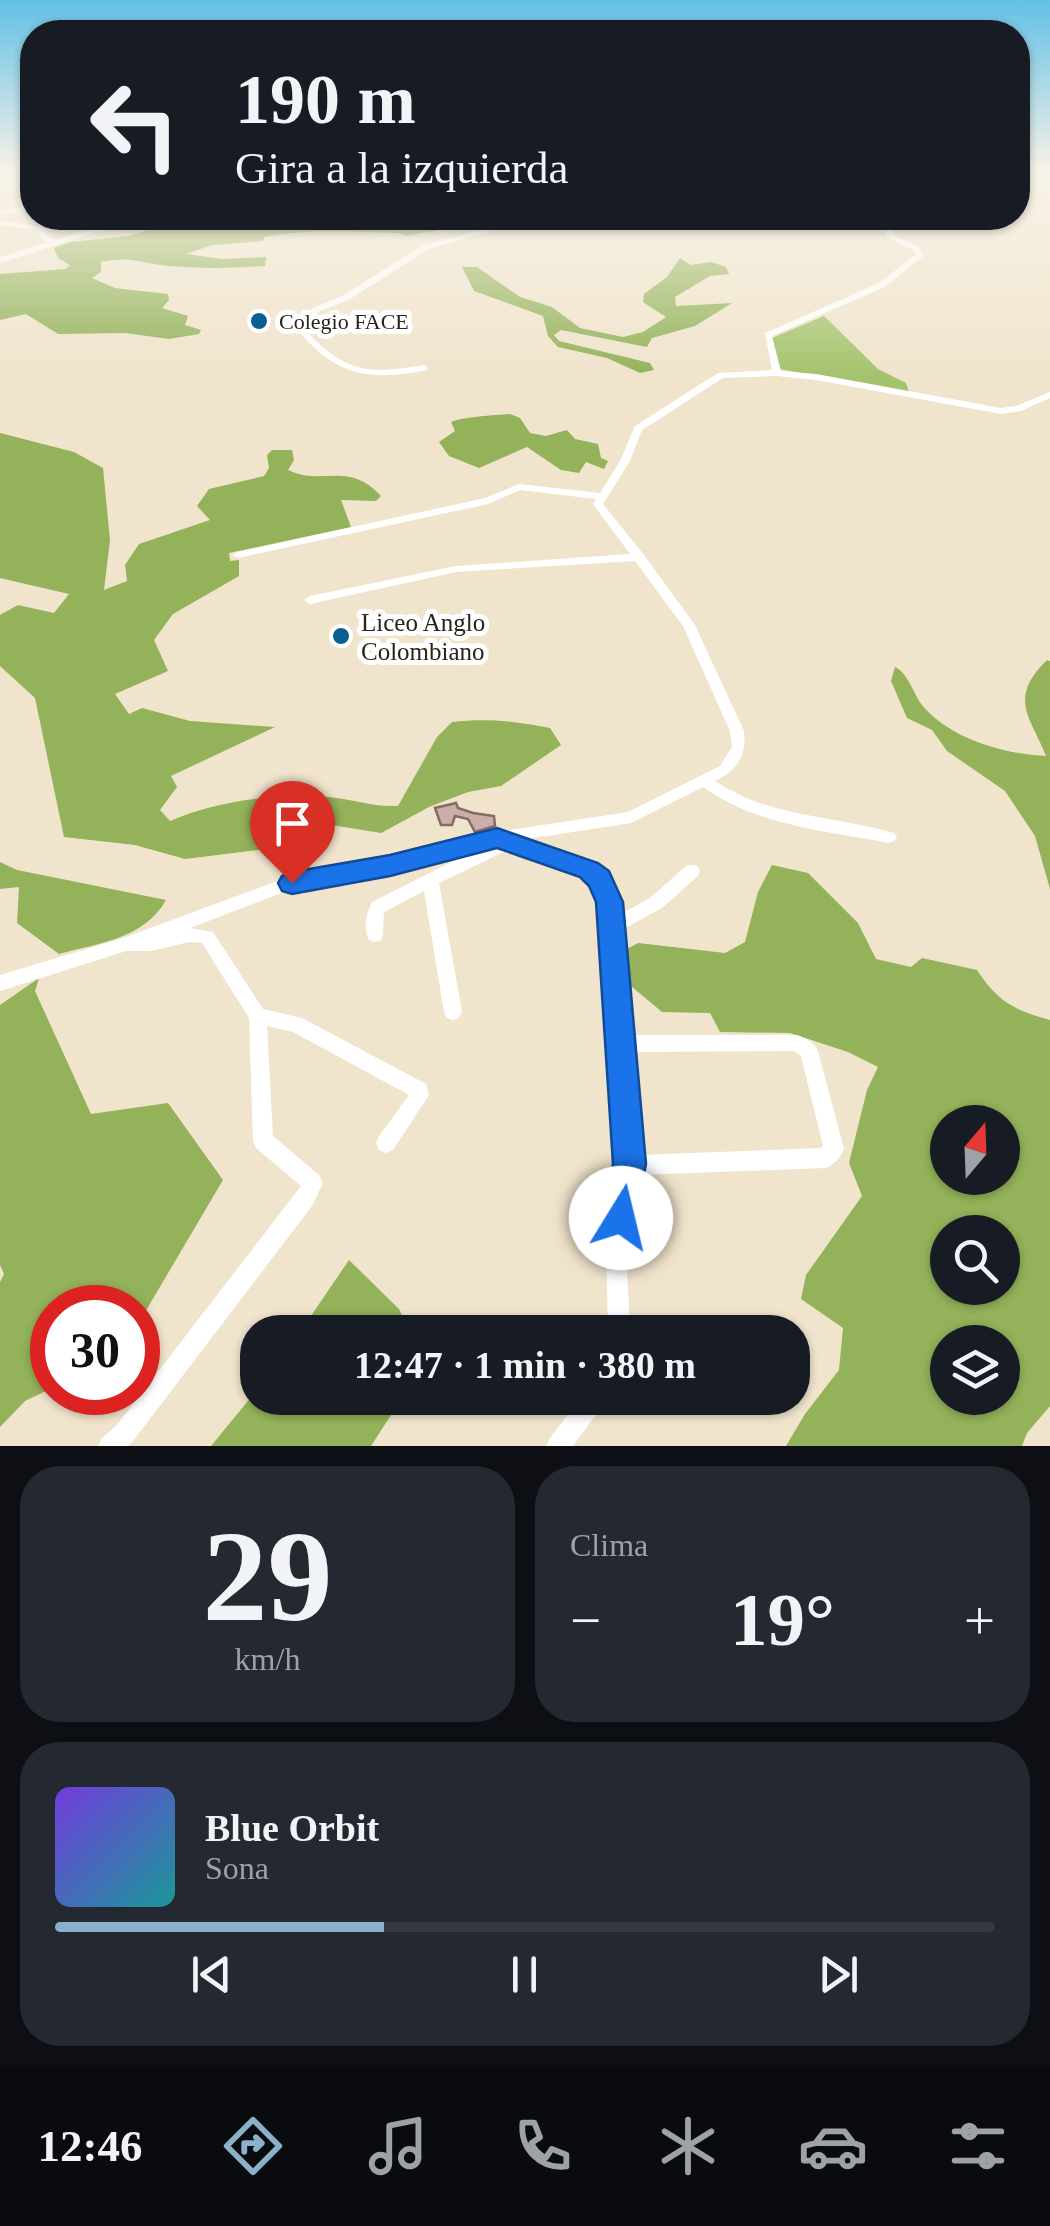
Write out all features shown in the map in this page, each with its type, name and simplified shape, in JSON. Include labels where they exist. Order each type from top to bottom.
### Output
[{"type":"highway","points":[[0,258],[51,241]]},
{"type":"highway","points":[[0,258],[56,241]]},
{"type":"street","points":[[424,368],[378,375],[352,371],[314,345],[303,332],[304,326],[315,310],[356,292],[426,247],[446,241]]},
{"type":"street","points":[[777,373],[768,335],[882,285],[920,256],[916,249],[902,241]]},
{"type":"street","points":[[0,982],[124,945],[292,883],[631,817],[724,770],[740,748],[737,731],[689,625],[602,511],[600,496],[625,462],[635,432],[720,375],[777,373],[1000,411],[1018,409],[1050,395]]},
{"type":"street","points":[[238,555],[488,502],[514,488],[600,496]]},
{"type":"street","points":[[310,600],[456,570],[640,557]]},
{"type":"street","points":[[703,780],[729,799],[781,816],[889,838]]},
{"type":"street","points":[[376,935],[374,914],[378,907],[431,883],[502,840]]},
{"type":"street","points":[[502,840],[589,870],[606,890],[630,1164],[616,1245],[618,1315]]},
{"type":"street","points":[[611,928],[656,903],[692,871]]},
{"type":"street","points":[[431,883],[453,1012]]},
{"type":"street","points":[[110,1446],[137,1418],[305,1199],[313,1183],[309,1176],[266,1148],[260,1134],[258,1016],[207,937],[190,932],[158,945],[124,945]]},
{"type":"street","points":[[258,1016],[296,1024],[420,1090],[386,1144]]},
{"type":"street","points":[[620,1044],[797,1043],[809,1050],[834,1149],[826,1158],[630,1164]]},
{"type":"street","points":[[558,1446],[581,1415]]},
{"type":"green space","points":[[257,241],[212,245],[186,254],[222,259],[266,257],[265,266],[206,268],[128,260],[101,262],[101,272],[92,278],[115,288],[168,294],[169,300],[162,308],[188,316],[185,325],[201,330],[199,334],[169,339],[125,333],[58,334],[26,314],[0,320],[0,274],[66,269],[70,265],[58,258],[54,248],[70,242]]},
{"type":"green space","points":[[680,258],[691,265],[711,262],[726,267],[729,274],[710,276],[675,297],[676,306],[732,303],[695,326],[652,338],[647,347],[561,330],[554,335],[559,341],[650,363],[654,370],[640,373],[607,358],[558,347],[548,336],[543,316],[474,291],[462,267],[477,267],[520,297],[552,307],[580,328],[623,337],[643,332],[666,317],[643,302],[644,294],[667,277]]},
{"type":"green space","points":[[824,316],[878,369],[906,383],[909,392],[779,369],[772,338]]},
{"type":"green space","points":[[510,414],[520,418],[530,433],[546,436],[567,430],[575,439],[598,444],[601,458],[608,461],[604,469],[586,462],[579,473],[561,470],[527,447],[479,468],[449,456],[439,442],[455,431],[451,422]]},
{"type":"green space","points":[[0,433],[74,452],[103,468],[110,540],[104,590],[127,581],[125,565],[139,544],[210,520],[197,506],[209,489],[264,476],[269,468],[267,455],[272,450],[292,450],[294,460],[288,470],[301,475],[357,479],[381,496],[376,501],[341,500],[351,527],[229,553],[230,561],[239,560],[239,576],[173,614],[154,640],[168,671],[115,694],[129,714],[142,708],[190,721],[275,727],[171,776],[177,787],[160,810],[170,821],[231,803],[274,797],[316,796],[398,806],[437,737],[452,722],[501,721],[550,728],[561,745],[501,786],[468,792],[429,807],[381,833],[319,823],[267,849],[185,859],[135,845],[64,837],[35,698],[0,666],[0,615],[18,605],[54,613],[69,594],[0,578]]},
{"type":"green space","points":[[1047,660],[1050,889],[1035,836],[1005,791],[947,751],[932,730],[907,718],[891,681],[895,667],[922,705],[962,736],[996,748],[1046,756],[1029,719],[1025,697],[1035,674]]},
{"type":"green space","points":[[0,862],[17,870],[166,900],[157,913],[133,931],[59,954],[17,923],[19,887],[0,889]]},
{"type":"green space","points":[[772,865],[808,873],[858,923],[876,959],[911,967],[922,958],[977,970],[1008,1003],[1050,1020],[1050,1406],[1027,1433],[1022,1446],[786,1446],[839,1370],[843,1328],[801,1299],[806,1275],[862,1196],[849,1163],[867,1090],[878,1067],[848,1052],[790,1033],[720,1032],[710,1013],[662,1012],[625,981],[616,955],[638,943],[725,953],[745,942],[758,892]]},
{"type":"green space","points":[[39,978],[35,991],[91,1114],[168,1103],[223,1180],[160,1287],[30,1285],[30,1399],[0,1427],[0,1282],[4,1274],[0,1265],[0,1005]]},
{"type":"green space","points":[[349,1260],[402,1315],[312,1315]]},
{"type":"green space","points":[[240,1411],[240,1415],[391,1415],[371,1446],[211,1446]]},
{"type":"building","points":[[456,803],[458,808],[494,816],[495,826],[475,832],[468,819],[455,816],[452,825],[441,825],[435,808]]},
{"type":"place","name":"Colegio FACE","points":[[259,321]]},
{"type":"place","name":"Liceo Anglo Colombiano","points":[[341,636]]},
{"type":"route","points":[[292,883],[390,866],[497,838],[589,870],[600,879],[610,902],[630,1164],[621,1218]]}]
